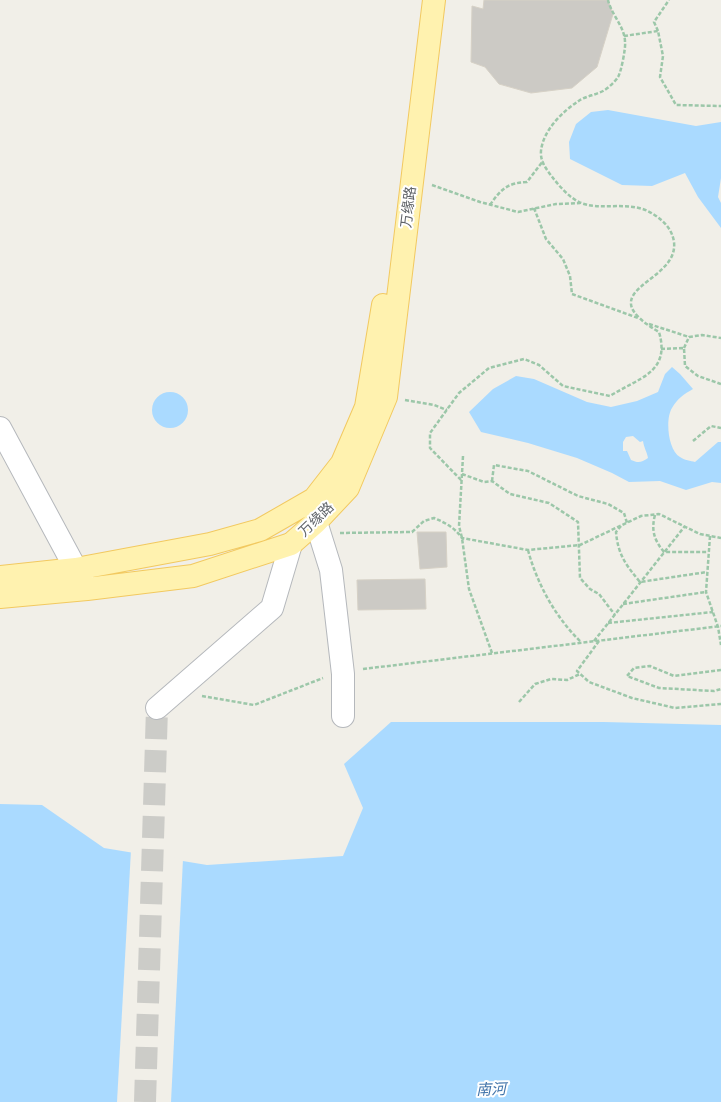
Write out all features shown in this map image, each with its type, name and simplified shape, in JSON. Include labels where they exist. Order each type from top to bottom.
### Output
[{"type":"main road","points":[[412,179],[434,0]]},
{"type":"main road","name":"万缘路","points":[[0,597],[87,590],[193,576],[291,544],[318,527],[348,488],[386,397],[412,179]]},
{"type":"main road","name":"万缘路","points":[[0,577],[76,569],[210,544],[260,530],[314,499],[342,463],[366,407],[391,253],[412,179]]},
{"type":"street","points":[[0,428],[87,590]]},
{"type":"street","points":[[318,527],[331,570],[342,671],[343,716]]},
{"type":"street","points":[[157,708],[272,608],[291,544]]},
{"type":"path","points":[[580,203],[562,189],[544,166],[540,152],[547,132],[562,114],[581,99],[604,91],[619,76],[626,42],[608,0]]},
{"type":"path","points":[[669,0],[654,22],[658,31],[663,56],[660,77],[676,105],[721,106]]},
{"type":"path","points":[[624,36],[658,31]]},
{"type":"path","points":[[490,205],[500,190],[514,182],[527,182],[542,161]]},
{"type":"path","points":[[412,179],[490,205],[518,212],[556,204],[580,203],[640,207],[652,213],[664,222],[672,233],[673,255],[666,266],[635,291],[631,301],[634,313],[644,323],[659,332],[662,342],[660,361],[652,373],[610,396],[563,386],[540,365],[524,359],[489,368],[459,393],[430,433],[430,448],[461,480]]},
{"type":"path","points":[[534,208],[546,239],[563,259],[570,276],[572,294],[639,318]]},
{"type":"path","points":[[644,323],[689,337],[702,335],[721,338]]},
{"type":"path","points":[[689,337],[684,348],[685,366],[698,376],[721,384]]},
{"type":"path","points":[[661,348],[684,348]]},
{"type":"path","points":[[386,397],[434,404],[447,410]]},
{"type":"path","points":[[693,441],[711,426],[721,428]]},
{"type":"path","points":[[463,456],[459,526],[469,589],[492,653]]},
{"type":"path","points":[[492,481],[494,465],[528,472],[578,496],[608,504],[624,513],[627,523]]},
{"type":"path","points":[[462,474],[484,482],[492,481],[510,494],[549,503],[578,522],[580,545],[578,560],[580,578],[590,589],[598,594],[615,615]]},
{"type":"path","points":[[318,527],[412,532],[424,522],[434,518],[446,523],[457,531],[462,538],[528,550],[580,545],[641,516],[659,514],[700,534],[721,538]]},
{"type":"path","points":[[655,515],[652,530],[656,542],[664,552]]},
{"type":"path","points":[[621,525],[616,532],[618,548],[629,568],[640,582]]},
{"type":"path","points":[[594,641],[685,526]]},
{"type":"path","points":[[710,536],[706,592],[720,626],[721,645]]},
{"type":"path","points":[[528,550],[551,604],[566,628],[582,643]]},
{"type":"path","points":[[664,552],[708,552]]},
{"type":"path","points":[[640,582],[707,572]]},
{"type":"path","points":[[623,604],[706,592]]},
{"type":"path","points":[[608,623],[713,612]]},
{"type":"path","points":[[197,697],[204,695],[254,705],[342,671],[720,626]]},
{"type":"path","points":[[599,641],[577,671],[589,682],[632,698],[675,708],[721,704]]},
{"type":"path","points":[[721,670],[674,676],[650,666],[634,668],[627,676],[659,688],[714,691],[721,688]]},
{"type":"path","points":[[519,702],[535,684],[551,679],[566,680],[580,674]]},
{"type":"water","points":[[608,110],[696,126],[721,122],[721,178],[718,197],[721,203],[721,228],[698,197],[685,173],[652,186],[622,185],[570,159],[569,142],[576,124],[591,112]]},
{"type":"water","points":[[672,367],[693,389],[678,399],[670,413],[668,426],[670,441],[673,448],[682,458],[695,462],[718,442],[721,442],[721,483],[712,482],[686,490],[660,481],[629,482],[577,458],[528,443],[481,432],[469,412],[493,389],[516,376],[534,379],[587,402],[611,407],[637,401],[658,392],[665,374]],"holes":[[[633,436],[640,442],[643,441],[648,458],[641,462],[631,460],[627,451],[623,451],[623,442],[626,437]]]},
{"type":"water","points":[[167,392],[173,392],[183,397],[188,410],[183,423],[173,428],[167,428],[157,423],[152,413],[152,407],[157,397]]},
{"type":"water","name":"南河","points":[[391,722],[604,722],[721,725],[721,1102],[0,1102],[0,804],[42,805],[104,848],[207,865],[343,856],[363,808],[344,764]]},
{"type":"pier","points":[[131,850],[183,859],[171,1102],[117,1102]]},
{"type":"building","points":[[484,0],[608,0],[613,14],[597,67],[572,88],[531,93],[499,84],[485,67],[471,62],[472,6],[483,9]]},
{"type":"building","points":[[417,532],[446,532],[447,567],[420,569]]},
{"type":"building","points":[[425,579],[426,609],[358,610],[357,580]]},
{"type":"tunnel","points":[[145,1102],[157,708]]}]
